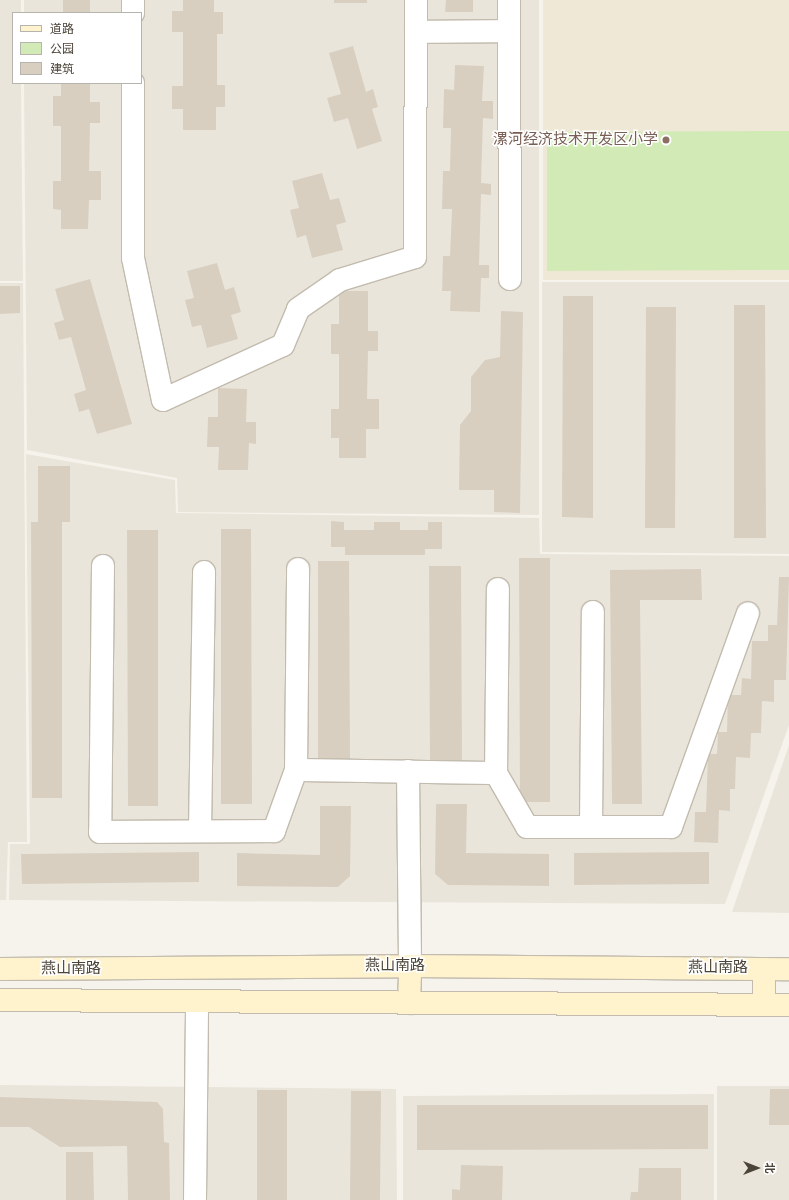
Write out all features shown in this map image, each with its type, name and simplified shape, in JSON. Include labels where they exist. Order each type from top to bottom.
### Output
[{"type":"main road","name":"燕山南路","points":[[0,969],[410,966],[789,969]]},
{"type":"main road","points":[[409,1003],[410,966]]},
{"type":"main road","points":[[764,969],[764,1005]]},
{"type":"main road","points":[[0,1000],[789,1005]]},
{"type":"street","points":[[133,0],[133,12]]},
{"type":"street","points":[[133,84],[133,258],[163,400],[283,344],[298,309],[340,280],[415,257],[416,0]]},
{"type":"street","points":[[509,0],[510,279]]},
{"type":"street","points":[[416,32],[509,31]]},
{"type":"street","points":[[103,566],[100,832],[274,831],[296,770],[298,569]]},
{"type":"street","points":[[200,831],[204,572]]},
{"type":"street","points":[[498,589],[496,773],[527,827],[671,827],[748,613]]},
{"type":"street","points":[[591,827],[593,612]]},
{"type":"street","points":[[296,770],[496,773]]},
{"type":"street","points":[[408,771],[410,966]]},
{"type":"street","points":[[195,1200],[197,1002]]},
{"type":"shaded area","points":[[0,0],[21,0],[21,12],[12,12],[12,84],[21,84],[23,281],[0,281]]},
{"type":"shaded area","points":[[24,0],[539,0],[539,515],[178,512],[177,478],[27,450],[24,84],[142,84],[142,12],[24,12]]},
{"type":"shaded area","name":"漯河经济技术开发区小学","points":[[543,0],[789,0],[789,280],[543,280]]},
{"type":"shaded area","points":[[542,282],[789,282],[789,554],[542,552]]},
{"type":"shaded area","points":[[0,283],[23,283],[27,842],[8,842],[6,900],[0,900]]},
{"type":"shaded area","points":[[26,454],[175,480],[176,513],[539,518],[540,554],[789,556],[789,725],[725,904],[9,900],[10,844],[30,844]]},
{"type":"shaded area","points":[[789,745],[789,913],[732,912]]},
{"type":"shaded area","points":[[0,1085],[396,1089],[397,1200],[0,1200]]},
{"type":"shaded area","points":[[717,1086],[789,1086],[789,1200],[717,1200]]},
{"type":"shaded area","points":[[714,1094],[714,1200],[403,1200],[403,1096]]},
{"type":"green space","points":[[789,131],[789,270],[547,271],[547,132]]},
{"type":"building","points":[[63,0],[90,0],[90,12],[63,12]]},
{"type":"building","points":[[183,0],[214,0],[214,12],[223,12],[223,34],[217,34],[217,85],[225,85],[225,107],[216,107],[216,130],[183,130],[183,109],[172,109],[172,86],[183,86],[183,32],[172,32],[172,11],[183,11]]},
{"type":"building","points":[[334,0],[367,0],[367,3],[334,3]]},
{"type":"building","points":[[446,0],[473,0],[473,12],[445,12]]},
{"type":"building","points":[[353,46],[366,92],[373,89],[378,107],[372,109],[382,141],[357,149],[348,118],[334,122],[327,98],[341,94],[329,53]]},
{"type":"building","points":[[455,65],[484,66],[482,101],[493,101],[493,119],[483,118],[481,183],[491,184],[491,195],[481,194],[479,265],[489,265],[489,278],[481,278],[480,312],[450,311],[451,291],[442,291],[443,256],[450,256],[452,209],[442,209],[443,171],[450,171],[451,128],[443,128],[444,89],[454,90]]},
{"type":"building","points":[[61,84],[90,84],[90,102],[100,102],[100,123],[90,123],[89,171],[101,171],[101,200],[89,200],[88,229],[61,229],[61,210],[53,209],[53,181],[61,181],[61,126],[53,126],[53,96],[61,96]]},
{"type":"building","points":[[322,173],[330,200],[339,198],[346,222],[336,225],[343,250],[312,258],[306,235],[297,238],[290,210],[299,208],[292,181]]},
{"type":"building","points":[[217,263],[225,290],[234,287],[241,312],[231,315],[238,339],[207,348],[201,325],[192,327],[185,300],[194,298],[187,271]]},
{"type":"building","points":[[90,279],[132,424],[97,434],[89,409],[79,412],[74,394],[86,390],[71,337],[59,340],[54,323],[64,320],[55,289]]},
{"type":"building","points":[[0,286],[20,286],[20,313],[0,314]]},
{"type":"building","points":[[339,291],[368,291],[368,331],[378,331],[378,351],[368,351],[367,399],[379,399],[379,429],[366,429],[366,458],[339,458],[339,438],[331,438],[331,409],[339,409],[339,354],[331,354],[331,324],[339,324]]},
{"type":"building","points":[[563,296],[593,296],[593,518],[562,517]]},
{"type":"building","points":[[734,305],[765,305],[766,538],[734,538]]},
{"type":"building","points":[[646,307],[676,307],[675,528],[645,528]]},
{"type":"building","points":[[501,311],[523,312],[520,513],[494,512],[494,490],[459,490],[460,425],[471,411],[471,377],[485,360],[500,357]]},
{"type":"building","points":[[218,388],[247,389],[246,422],[256,422],[256,444],[249,443],[248,470],[218,470],[219,447],[207,447],[208,417],[218,417]]},
{"type":"building","points":[[38,466],[70,466],[70,522],[62,522],[62,798],[32,798],[31,522],[38,522]]},
{"type":"building","points":[[331,521],[344,522],[344,530],[374,530],[374,522],[400,522],[400,530],[428,530],[428,522],[442,522],[442,549],[425,549],[425,555],[345,555],[345,547],[331,547]]},
{"type":"building","points":[[221,529],[251,529],[252,804],[221,804]]},
{"type":"building","points":[[127,530],[158,530],[158,806],[128,806]]},
{"type":"building","points":[[519,558],[550,558],[550,802],[520,802]]},
{"type":"building","points":[[318,561],[349,561],[350,759],[318,759]]},
{"type":"building","points":[[429,566],[461,566],[462,764],[430,765]]},
{"type":"building","points":[[701,569],[702,600],[640,600],[642,804],[612,804],[610,570]]},
{"type":"building","points":[[779,577],[789,577],[786,680],[774,680],[774,702],[762,701],[761,733],[751,733],[750,758],[736,757],[735,789],[730,789],[730,811],[719,810],[718,843],[694,842],[695,812],[706,812],[708,754],[717,754],[718,732],[727,732],[728,695],[741,695],[742,678],[751,679],[752,641],[768,641],[768,625],[777,625]]},
{"type":"building","points":[[436,804],[467,804],[466,853],[549,854],[549,886],[448,885],[435,874]]},
{"type":"building","points":[[320,806],[351,806],[350,876],[338,887],[237,886],[237,853],[320,855]]},
{"type":"building","points":[[199,852],[199,882],[22,884],[21,854]]},
{"type":"building","points":[[709,852],[709,884],[574,885],[574,853]]},
{"type":"building","points":[[770,1089],[789,1089],[789,1125],[769,1125]]},
{"type":"building","points":[[257,1090],[287,1090],[287,1200],[257,1200]]},
{"type":"building","points":[[351,1091],[381,1091],[380,1200],[350,1200]]},
{"type":"building","points":[[0,1097],[157,1102],[163,1109],[164,1142],[169,1143],[170,1200],[128,1200],[127,1146],[60,1147],[29,1127],[0,1127]]},
{"type":"building","points":[[417,1105],[708,1105],[708,1149],[417,1150]]},
{"type":"building","points":[[66,1152],[93,1152],[94,1200],[66,1200]]},
{"type":"building","points":[[461,1165],[503,1166],[502,1200],[452,1200],[452,1189],[460,1190]]},
{"type":"building","points":[[639,1168],[681,1168],[681,1200],[630,1200],[631,1192],[638,1192]]},
{"type":"place","name":"漯河经济技术开发区小学","points":[[666,140]]}]
